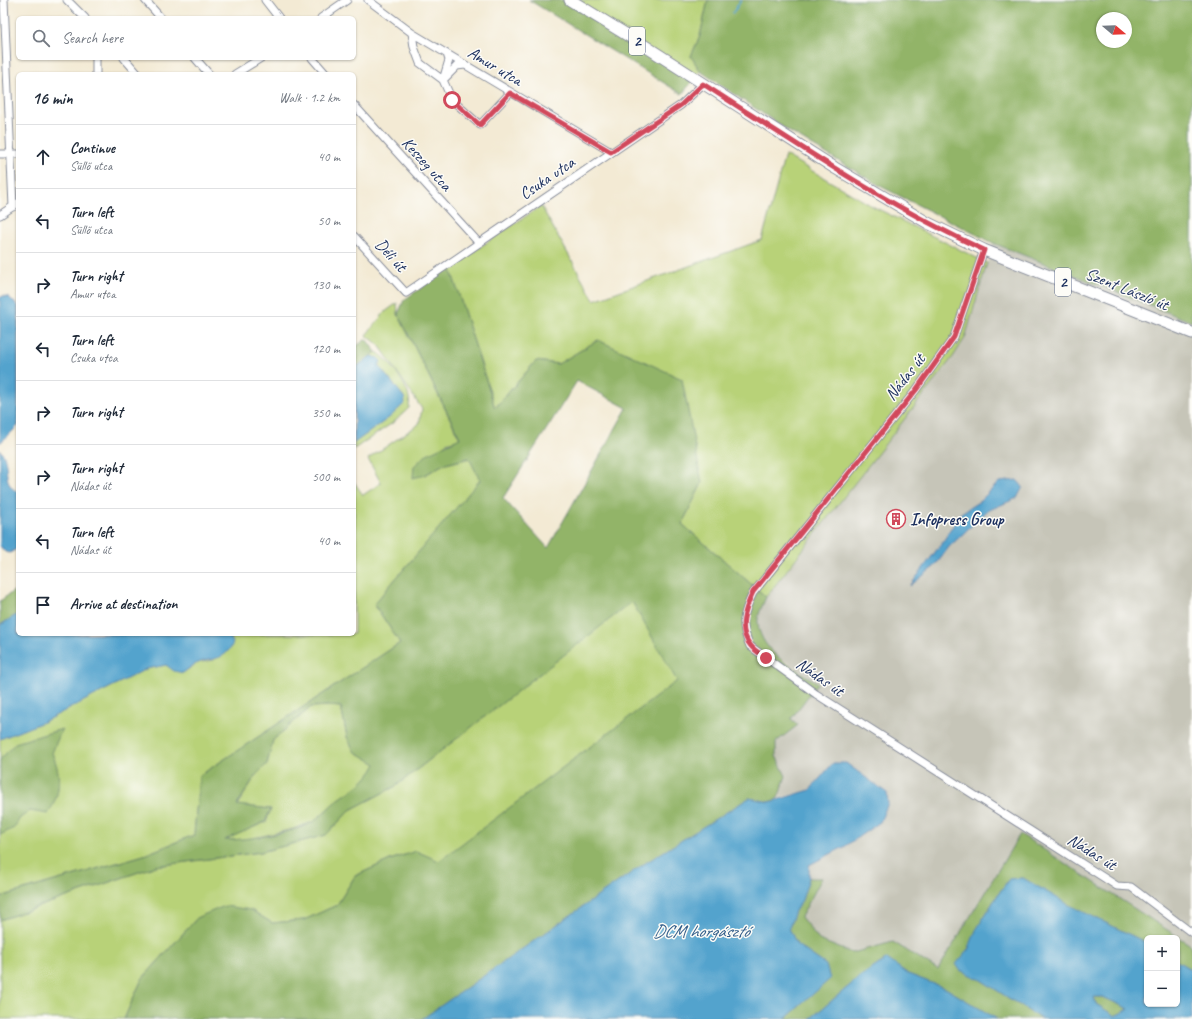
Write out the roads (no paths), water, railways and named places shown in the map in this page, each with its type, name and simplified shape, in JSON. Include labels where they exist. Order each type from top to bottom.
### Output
[{"type":"main road","name":"2","points":[[570,0],[835,168],[928,223],[984,250]]},
{"type":"main road","name":"Szent László út","points":[[984,250],[1192,333]]},
{"type":"street","points":[[0,215],[15,205],[14,154],[4,0]]},
{"type":"street","points":[[66,0],[83,16]]},
{"type":"street","points":[[145,0],[159,16]]},
{"type":"street","points":[[265,0],[277,16]]},
{"type":"street","points":[[325,16],[347,0]]},
{"type":"street","name":"Amur utca","points":[[368,0],[412,32],[447,54],[611,152]]},
{"type":"street","points":[[412,32],[414,47],[420,63],[443,80],[452,100],[480,125],[510,93]]},
{"type":"street","points":[[443,80],[449,60],[447,54]]},
{"type":"street","points":[[96,60],[96,72]]},
{"type":"street","points":[[126,60],[136,72]]},
{"type":"street","points":[[197,60],[207,72]]},
{"type":"street","points":[[238,72],[258,60]]},
{"type":"street","points":[[314,60],[324,72]]},
{"type":"street","points":[[443,80],[457,66],[465,65]]},
{"type":"street","name":"Csuka utca","points":[[406,294],[478,242],[681,105],[703,84]]},
{"type":"street","name":"Keszeg utca","points":[[356,107],[478,242]]},
{"type":"street","points":[[0,154],[14,154]]},
{"type":"street","name":"Déli út","points":[[356,238],[406,294]]},
{"type":"street","name":"Nádas út","points":[[984,250],[954,337],[916,390],[753,592],[746,607],[743,621],[744,634],[750,646],[816,694],[1117,886],[1131,887],[1192,933]]},
{"type":"water","points":[[0,297],[9,297],[16,304],[16,428],[0,443]]},
{"type":"water","points":[[371,356],[378,358],[381,361],[379,365],[381,369],[404,397],[405,403],[390,417],[356,442],[356,367]]},
{"type":"water","points":[[0,450],[5,460],[9,484],[16,490],[16,549],[10,553],[5,552],[0,546]]},
{"type":"water","points":[[1017,480],[1023,487],[1017,498],[987,511],[949,547],[935,566],[910,586],[944,540],[961,513],[980,501],[999,482]]},
{"type":"water","points":[[16,615],[16,636],[230,636],[233,643],[226,654],[196,664],[183,673],[174,671],[166,665],[146,669],[43,722],[0,739],[0,625]]},
{"type":"water","name":"DCM horgásztó","points":[[833,763],[846,763],[887,793],[888,803],[880,822],[844,847],[809,865],[809,878],[802,900],[795,911],[789,928],[797,945],[826,965],[830,979],[785,1019],[422,1019],[644,864],[749,798],[770,802],[810,790]]},
{"type":"water","points":[[1023,878],[1069,905],[1144,942],[1144,1007],[1180,1007],[1180,963],[1192,970],[1192,1019],[1041,1019],[981,980],[960,970],[956,964],[968,950],[976,930],[1009,879]],"holes":[[[1094,997],[1103,997],[1129,1009],[1115,1016],[1096,1004]]]},
{"type":"water","points":[[887,959],[908,974],[947,989],[997,1019],[810,1019],[861,976]]},
{"type":"waterway","points":[[733,13],[741,0]]},
{"type":"place","name":"Infopress Group","points":[[896,519]]}]
